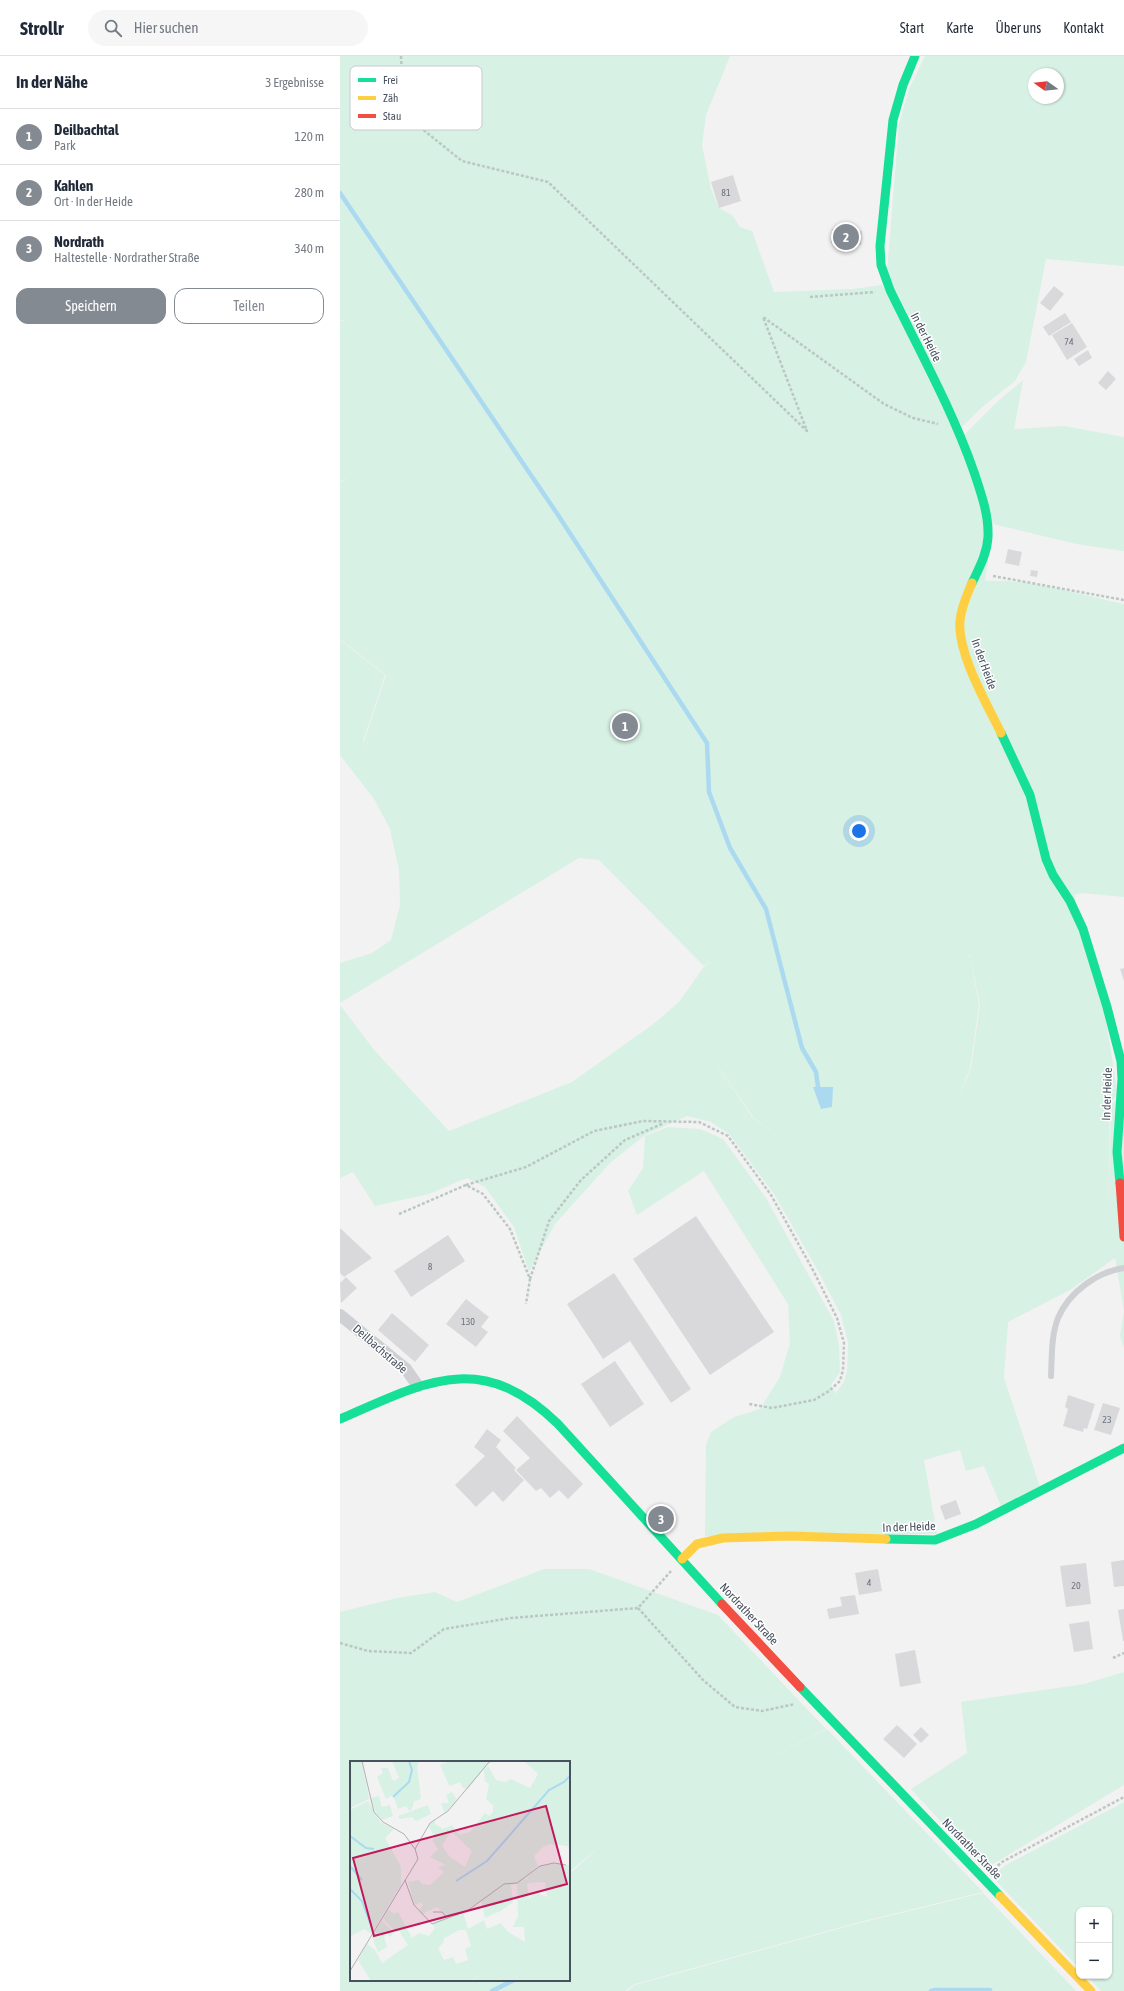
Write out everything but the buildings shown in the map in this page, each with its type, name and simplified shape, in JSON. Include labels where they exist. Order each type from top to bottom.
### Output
[{"type":"street","name":"In der Heide","points":[[915,56],[903,86],[893,120],[880,246],[881,265],[890,290],[961,435],[979,487],[988,523],[988,539],[984,558],[964,601],[960,622],[963,644],[975,680],[1027,788],[1046,859],[1053,875],[1070,901],[1083,929],[1107,1007],[1120,1061],[1122,1079],[1117,1152],[1124,1236]]},
{"type":"street","name":"Deilbachstraße","points":[[340,1314],[406,1369],[418,1386]]},
{"type":"street","name":"Nordrather Straße","points":[[340,1419],[418,1386],[454,1379],[484,1379],[510,1387],[533,1402],[564,1431],[814,1702],[1091,1991]]},
{"type":"street","name":"In der Heide","points":[[682,1560],[697,1544],[723,1538],[790,1536],[935,1540],[976,1524],[1124,1448]]},
{"type":"lane","points":[[1051,1376],[1053,1345],[1058,1318],[1073,1296],[1094,1278],[1106,1272],[1124,1268]]},
{"type":"path","points":[[401,56],[402,66]]},
{"type":"path","points":[[423,130],[462,161],[548,182],[807,430],[763,317],[884,404],[913,418],[941,425]]},
{"type":"path","points":[[810,297],[890,290]]},
{"type":"path","points":[[976,576],[996,576],[1124,600]]},
{"type":"path","points":[[399,1214],[466,1185],[526,1167],[594,1131],[643,1121],[699,1122],[728,1136],[770,1196],[813,1270],[838,1318],[844,1344],[843,1370],[840,1381],[829,1391],[814,1400],[772,1408],[749,1404]]},
{"type":"path","points":[[526,1304],[530,1279],[549,1221],[581,1180],[625,1140],[667,1122]]},
{"type":"path","points":[[466,1185],[483,1194],[510,1229],[530,1279]]},
{"type":"path","points":[[340,1643],[368,1651],[411,1653],[444,1629],[511,1618],[638,1608],[682,1560]]},
{"type":"path","points":[[638,1608],[703,1680],[735,1707],[762,1711],[814,1702]]},
{"type":"path","points":[[1113,1658],[1124,1654]]},
{"type":"path","points":[[983,1878],[1002,1862],[1124,1797]]},
{"type":"green space","points":[[340,56],[730,56],[706,115],[702,145],[711,189],[717,204],[722,210],[732,215],[740,227],[752,231],[774,292],[853,289],[882,285],[965,434],[998,401],[1023,380],[1014,429],[1064,426],[1124,437],[1124,551],[1076,544],[993,524],[985,581],[1019,582],[1054,588],[1124,604],[1124,897],[1082,893],[1074,895],[1104,1009],[1118,1095],[1110,1103],[1108,1216],[1111,1105],[1118,1097],[1124,1095],[1124,1311],[1115,1258],[1070,1290],[1008,1322],[1004,1378],[1040,1487],[1001,1506],[984,1466],[966,1471],[960,1450],[924,1460],[937,1534],[705,1536],[706,1445],[711,1432],[734,1417],[760,1409],[780,1377],[790,1343],[788,1304],[704,1171],[637,1215],[628,1191],[643,1168],[645,1136],[668,1127],[700,1129],[723,1139],[766,1198],[834,1321],[839,1346],[840,1372],[831,1385],[839,1399],[836,1392],[844,1382],[847,1371],[848,1343],[841,1315],[817,1269],[774,1194],[730,1135],[711,1122],[687,1116],[645,1135],[610,1163],[555,1224],[529,1272],[514,1227],[485,1187],[467,1178],[429,1194],[375,1206],[353,1172],[340,1178],[340,1005],[375,1051],[449,1131],[572,1082],[652,1025],[679,1002],[703,968],[713,959],[704,966],[599,860],[579,858],[340,1003],[340,963],[372,953],[391,940],[400,905],[399,870],[390,829],[374,799],[340,755],[340,640],[385,675],[363,741],[389,751],[364,741],[386,675],[340,639],[340,482],[348,478],[340,481],[340,321],[345,321],[340,320]],"holes":[[[970,956],[980,1005],[971,1068],[956,1105],[970,1068],[979,1005],[970,957],[964,957]],[[698,1037],[753,1117],[788,1145],[752,1117]]]},
{"type":"green space","points":[[925,56],[1124,56],[1124,266],[1046,259],[1026,362],[1015,381],[981,408],[962,427],[887,272],[899,124],[909,89]]},
{"type":"green space","points":[[1124,1311],[1124,1347],[1120,1336]]},
{"type":"green space","points":[[544,1569],[589,1569],[718,1615],[826,1729],[622,1834],[827,1729],[983,1892],[856,1923],[635,1984],[625,1991],[340,1991],[340,1612],[397,1598],[435,1592],[457,1602]]},
{"type":"green space","points":[[1124,1672],[1124,1785],[990,1866],[982,1866],[911,1789],[967,1753],[961,1702],[1084,1684]]},
{"type":"green space","points":[[1124,1802],[1124,1991],[1101,1991],[1090,1979],[1112,1979],[1112,1907],[1076,1907],[1076,1965],[996,1881],[997,1872],[1006,1865]]},
{"type":"green space","points":[[983,1893],[1076,1991],[627,1991],[635,1985],[856,1924]]},
{"type":"water","points":[[813,1087],[833,1087],[832,1107],[821,1109]]},
{"type":"waterway","points":[[340,193],[558,515],[707,743],[709,792],[730,848],[766,909],[802,1048],[816,1072],[818,1087]]},
{"type":"waterway","points":[[492,1991],[512,1981]]},
{"type":"waterway","points":[[931,1991],[990,1990]]},
{"type":"traffic: fast","points":[[915,56],[903,85],[893,120],[880,246],[881,265],[890,290],[956,425],[982,496],[986,512],[988,537],[982,561],[972,583]]},
{"type":"traffic: fast","points":[[1001,733],[1030,795],[1046,859],[1053,875],[1070,901],[1083,929],[1107,1007],[1121,1061],[1122,1079],[1117,1152],[1120,1183]]},
{"type":"traffic: fast","points":[[340,1419],[399,1394],[426,1385],[452,1380],[478,1380],[503,1386],[530,1401],[558,1424],[722,1604]]},
{"type":"traffic: fast","points":[[886,1539],[935,1540],[976,1524],[1124,1448]]},
{"type":"traffic: fast","points":[[800,1687],[1000,1896]]},
{"type":"traffic: slow","points":[[972,583],[964,601],[960,621],[960,634],[963,648],[974,678],[1001,733]]},
{"type":"traffic: slow","points":[[682,1559],[697,1544],[723,1538],[790,1536],[886,1539]]},
{"type":"traffic: slow","points":[[1000,1896],[1091,1991]]},
{"type":"traffic: jam","points":[[1120,1183],[1124,1237]]},
{"type":"traffic: jam","points":[[722,1604],[800,1687]]},
{"type":"place","name":"Kahlen","points":[[846,237]]},
{"type":"place","name":"Deilbachtal","points":[[625,726]]},
{"type":"place","name":"Nordrath","points":[[661,1519]]}]
